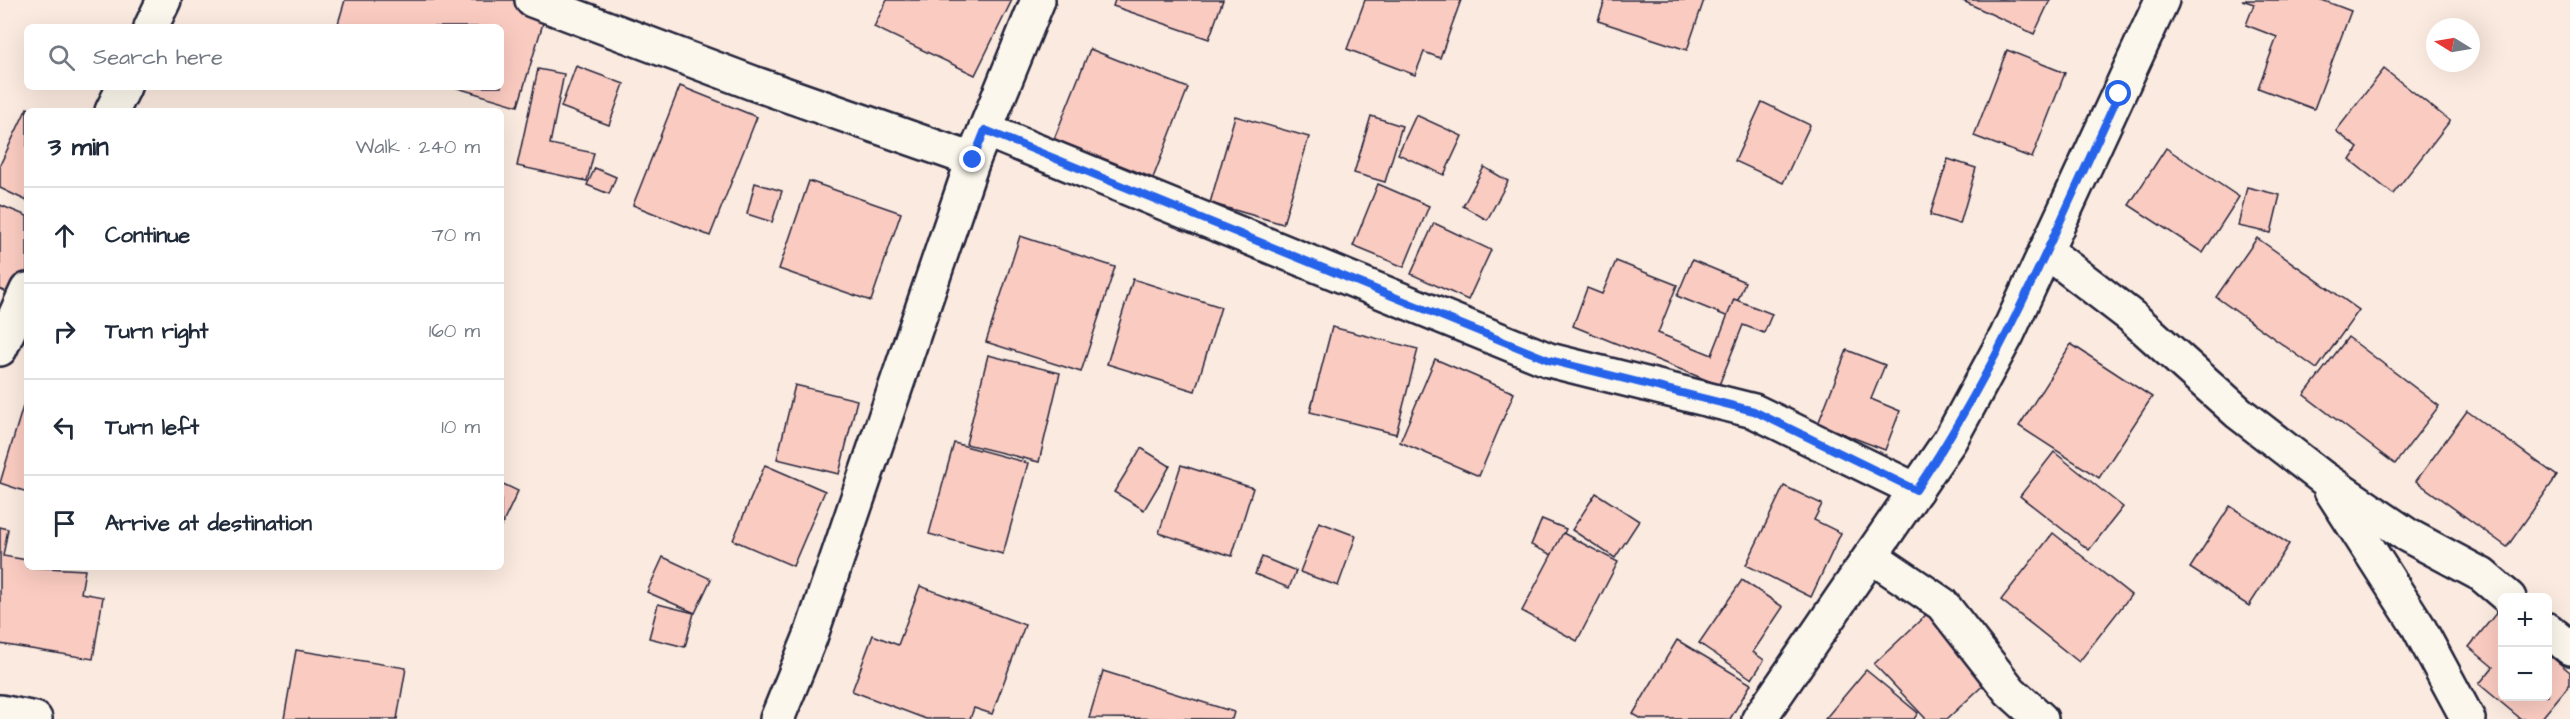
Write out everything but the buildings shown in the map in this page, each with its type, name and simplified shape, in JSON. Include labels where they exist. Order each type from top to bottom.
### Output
[{"type":"street","points":[[152,24],[164,0]]},
{"type":"street","points":[[532,0],[753,83],[973,160]]},
{"type":"street","points":[[777,719],[818,616],[973,160],[1038,0]]},
{"type":"street","points":[[1759,719],[1956,429],[2007,335],[2162,0]]},
{"type":"street","points":[[114,108],[122,90]]},
{"type":"street","points":[[985,130],[1549,360],[1754,411],[1916,490]]},
{"type":"street","points":[[2046,251],[2132,317],[2239,413],[2323,478],[2408,535],[2482,575],[2504,593]]},
{"type":"street","points":[[0,349],[24,297]]},
{"type":"street","points":[[2323,478],[2418,626],[2468,719]]},
{"type":"street","points":[[1871,556],[1942,603],[2010,691],[2042,719]]},
{"type":"street","points":[[2552,634],[2570,648]]},
{"type":"street","points":[[0,712],[35,719]]},
{"type":"route","points":[[973,160],[985,130],[1549,360],[1754,411],[1916,490],[1950,440],[2007,335],[2119,94]]}]
